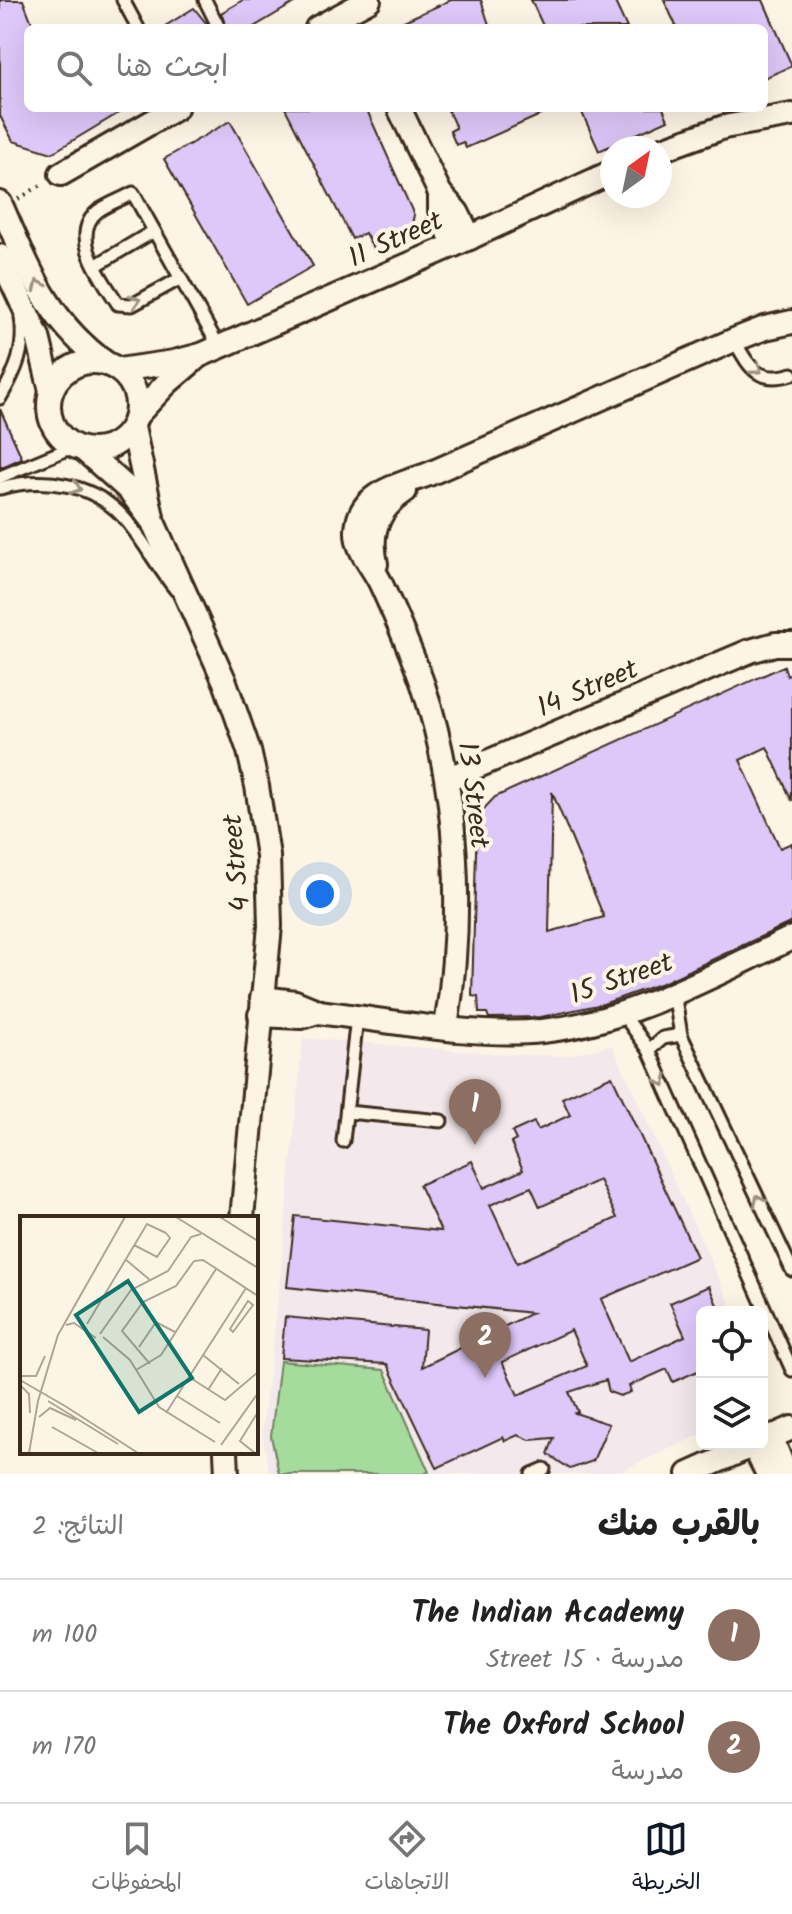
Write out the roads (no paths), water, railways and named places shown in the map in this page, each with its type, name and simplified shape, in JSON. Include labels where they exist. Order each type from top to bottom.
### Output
[{"type":"street","points":[[328,24],[360,12]]},
{"type":"street","points":[[61,174],[169,112]]},
{"type":"street","points":[[401,112],[440,193],[440,210],[462,242]]},
{"type":"street","points":[[672,146],[724,127],[792,115]]},
{"type":"street","name":"11 Street","points":[[113,367],[174,362],[210,351],[462,242],[600,178]]},
{"type":"street","points":[[0,256],[9,281],[38,337],[51,391],[49,407],[52,423],[62,437],[80,448],[95,451],[117,444],[135,421],[138,402],[135,390],[113,367],[73,336],[52,311],[1,206]]},
{"type":"street","name":"13 Street","points":[[446,1027],[453,986],[455,935],[447,779],[423,686],[379,580],[373,545],[375,524],[393,499],[429,474],[734,340],[792,322]]},
{"type":"street","name":"11 Street","points":[[135,421],[167,383],[210,351]]},
{"type":"street","points":[[51,391],[68,369],[94,361],[113,367]]},
{"type":"street","name":"4 Street","points":[[135,421],[153,522],[233,705],[257,786],[268,856],[270,926],[242,1216]]},
{"type":"street","name":"4 Street","points":[[80,448],[115,475],[153,522]]},
{"type":"street","name":"14 Street","points":[[750,651],[775,635],[792,630]]},
{"type":"street","name":"14 Street","points":[[447,779],[750,651],[775,644],[792,644]]},
{"type":"street","name":"15 Street","points":[[261,1006],[301,1017],[318,1012],[486,1032],[540,1032],[623,1014],[792,938]]},
{"type":"street","points":[[768,1439],[792,1428]]},
{"type":"street","points":[[689,1474],[743,1450]]},
{"type":"street","points":[[763,1450],[768,1474]]},
{"type":"street","points":[[767,1450],[786,1474]]},
{"type":"street","points":[[226,1454],[227,1474]]},
{"type":"lane","points":[[123,0],[136,24]]},
{"type":"lane","points":[[205,0],[217,24]]},
{"type":"lane","points":[[181,278],[132,305],[118,304],[95,266],[87,244],[88,227],[96,212],[133,193],[181,278],[210,351]]},
{"type":"lane","points":[[95,266],[154,231]]},
{"type":"lane","points":[[0,398],[12,378],[22,349],[23,332],[9,281]]},
{"type":"lane","points":[[734,340],[747,363],[763,376],[773,378],[792,374]]},
{"type":"lane","points":[[0,477],[80,448]]},
{"type":"lane","points":[[0,488],[27,482],[54,482],[100,498],[123,516],[165,577],[189,603]]},
{"type":"lane","points":[[674,993],[681,1035],[792,1270]]},
{"type":"lane","points":[[623,1014],[649,1050],[792,1370]]},
{"type":"lane","points":[[343,1141],[357,1017]]},
{"type":"lane","points":[[649,1050],[663,1038],[681,1035]]},
{"type":"lane","points":[[347,1112],[441,1121]]},
{"type":"lane","points":[[532,1474],[544,1469]]},
{"type":"place","name":"The Indian Academy","points":[[475,1145]]},
{"type":"place","name":"The Oxford School","points":[[485,1378]]}]
